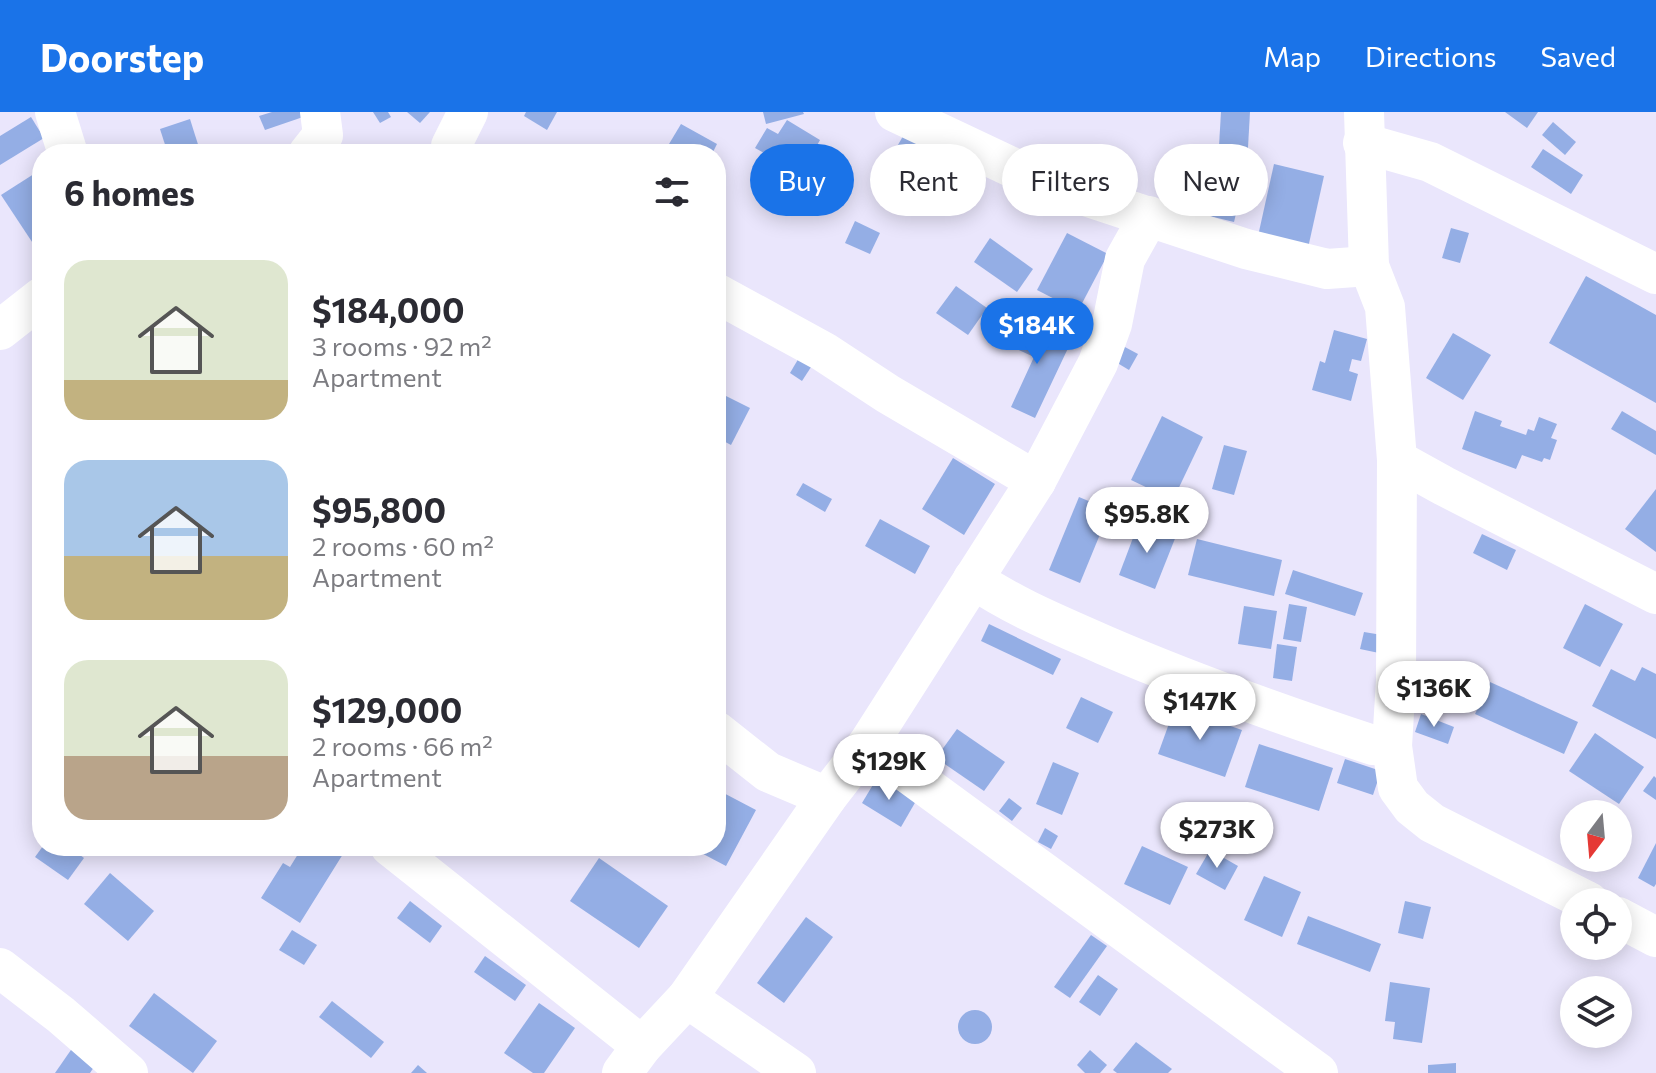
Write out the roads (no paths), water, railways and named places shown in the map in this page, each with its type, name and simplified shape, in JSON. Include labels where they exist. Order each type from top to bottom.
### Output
[{"type":"street","points":[[55,112],[65,144]]},
{"type":"street","points":[[316,144],[323,135],[320,112]]},
{"type":"street","points":[[895,112],[1043,182],[1246,249],[1327,269],[1369,266]]},
{"type":"street","points":[[1561,888],[1432,823],[1412,807],[1398,788],[1392,746],[1396,680],[1397,460],[1385,307],[1369,266],[1364,127],[1656,274]]},
{"type":"street","points":[[401,856],[632,1060],[687,998],[827,797],[868,744],[1036,481],[1098,363],[1112,324],[1125,259],[1149,216]]},
{"type":"street","points":[[726,298],[824,352],[888,394],[1036,481]]},
{"type":"street","points":[[1397,460],[1656,594]]},
{"type":"street","points":[[973,579],[1010,603],[1167,672],[1260,708],[1373,745],[1392,746]]},
{"type":"street","points":[[726,739],[768,772],[827,797]]},
{"type":"street","points":[[868,744],[1318,1073]]},
{"type":"street","points":[[1632,924],[1656,937]]},
{"type":"street","points":[[0,968],[128,1073]]},
{"type":"street","points":[[687,998],[796,1073]]}]
